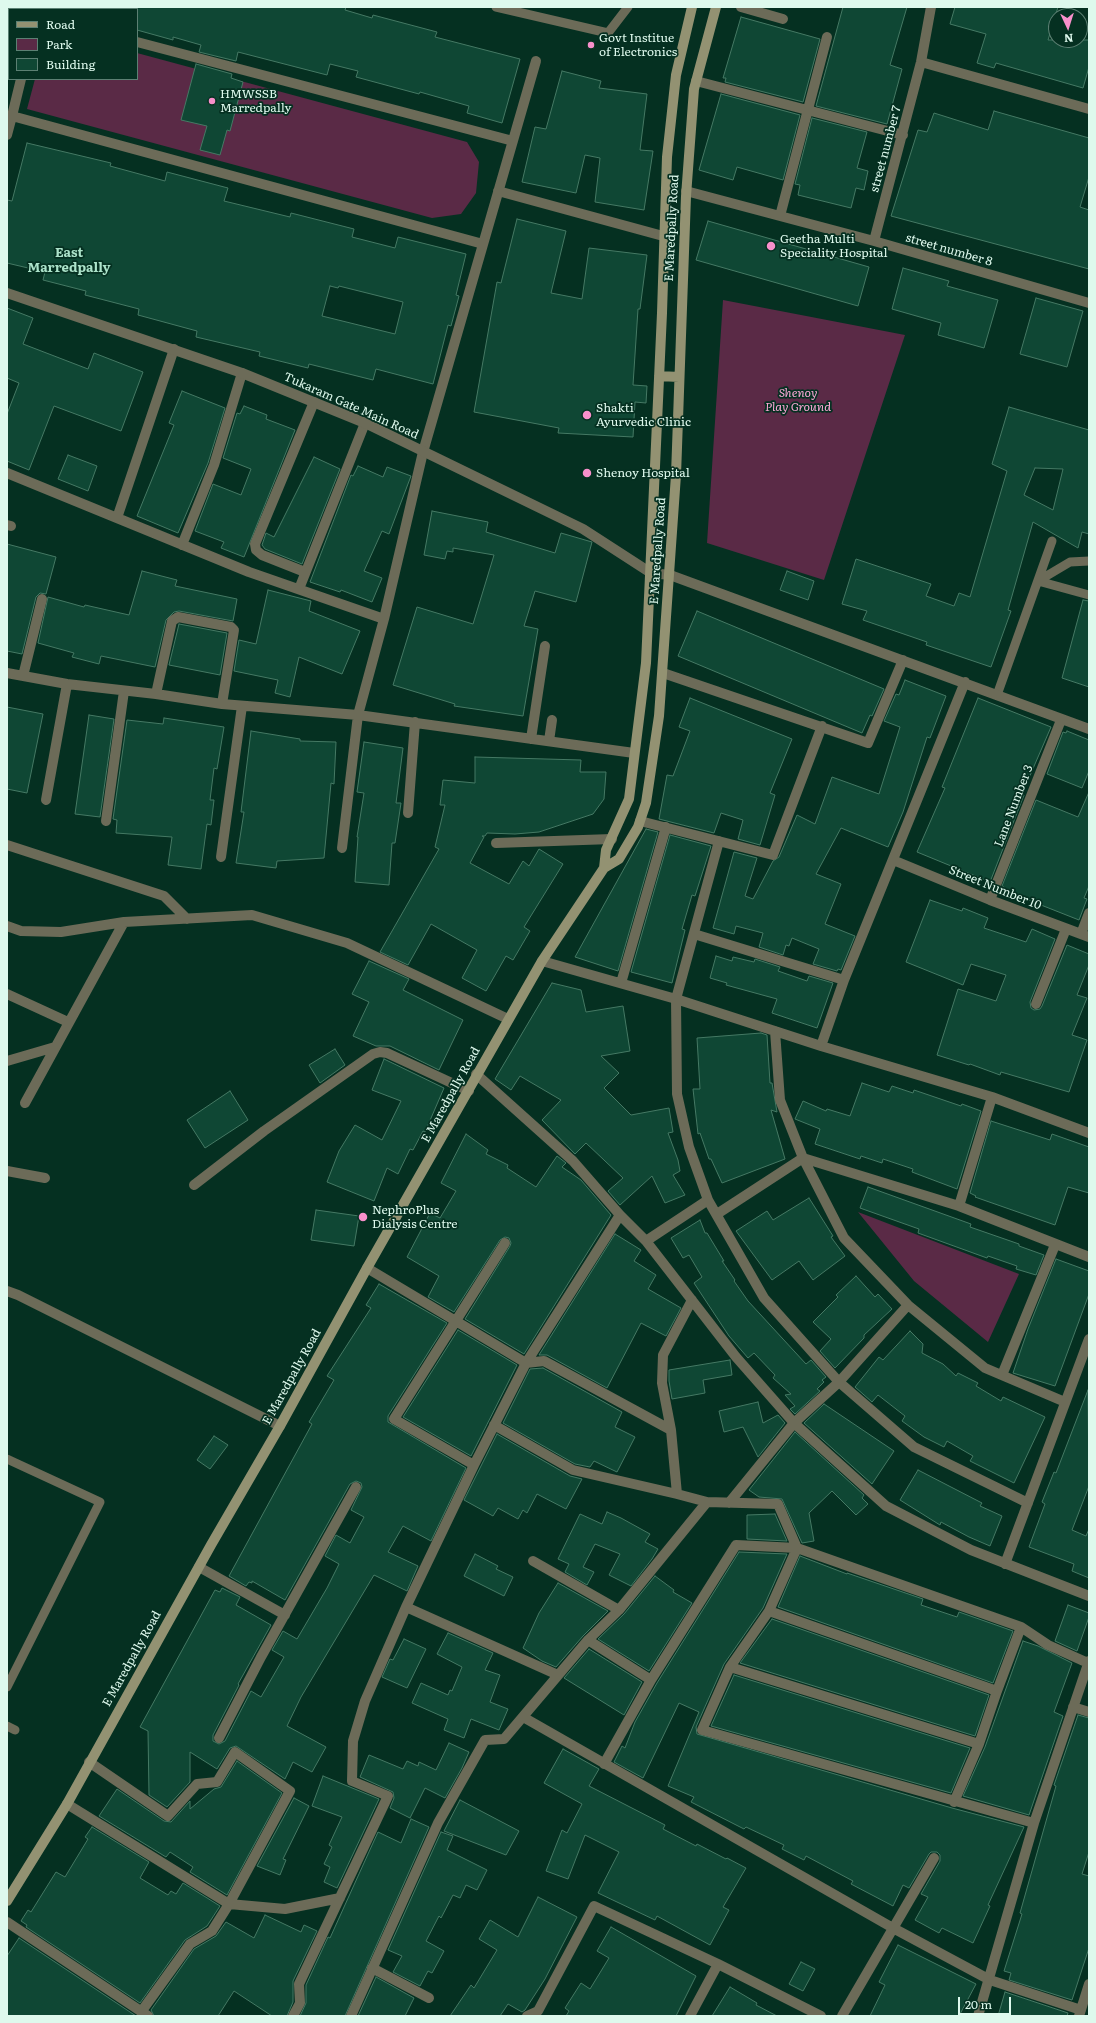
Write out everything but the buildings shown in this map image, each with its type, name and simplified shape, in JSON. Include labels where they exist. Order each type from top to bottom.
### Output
[{"type":"main road","name":"E Maredpally Road","points":[[604,868],[606,850],[629,799],[646,663],[651,573],[667,157],[676,75],[692,7]]},
{"type":"main road","name":"E Maredpally Road","points":[[7,1901],[67,1804],[89,1762],[280,1426],[367,1268],[469,1091],[476,1074],[508,1019],[542,961],[604,868],[619,859],[640,821],[646,803],[659,716],[670,575],[686,191],[696,81],[716,7]]},
{"type":"main road","points":[[659,376],[679,377]]},
{"type":"street","points":[[740,7],[783,19]]},
{"type":"street","name":"street number 7","points":[[874,241],[922,62],[931,7]]},
{"type":"street","points":[[780,216],[827,37]]},
{"type":"street","points":[[138,42],[513,141]]},
{"type":"street","points":[[342,848],[358,715],[384,619],[423,452],[536,61]]},
{"type":"street","points":[[922,62],[1089,109]]},
{"type":"street","points":[[7,135],[21,80]]},
{"type":"street","points":[[696,81],[903,135]]},
{"type":"street","points":[[12,116],[483,244]]},
{"type":"street","points":[[498,191],[663,236]]},
{"type":"street","name":"street number 8","points":[[686,191],[874,241],[1089,303]]},
{"type":"street","name":"Tukaram Gate Main Road","points":[[7,293],[242,373],[365,423],[583,529],[651,573],[670,575],[965,682],[1061,720],[1089,729]]},
{"type":"street","points":[[116,518],[174,349]]},
{"type":"street","points":[[182,545],[214,464],[242,373]]},
{"type":"street","points":[[305,572],[262,555],[256,550],[255,544],[314,402]]},
{"type":"street","points":[[299,589],[365,423]]},
{"type":"street","points":[[7,473],[249,572],[384,619]]},
{"type":"street","points":[[23,676],[42,599]]},
{"type":"street","points":[[156,694],[172,621],[178,617],[231,628],[234,630],[222,704]]},
{"type":"street","points":[[532,739],[545,646]]},
{"type":"street","points":[[662,673],[822,726],[868,743],[903,660]]},
{"type":"street","points":[[7,673],[67,684],[156,694],[222,704],[358,715],[634,753]]},
{"type":"street","points":[[821,1046],[844,980],[965,682]]},
{"type":"street","points":[[46,800],[67,684]]},
{"type":"street","points":[[106,821],[124,691]]},
{"type":"street","points":[[221,857],[242,706]]},
{"type":"street","name":"Lane Number 3","points":[[990,900],[1061,720]]},
{"type":"street","points":[[408,813],[415,722]]},
{"type":"street","points":[[533,726],[551,724],[549,741]]},
{"type":"street","points":[[640,821],[773,855],[822,726]]},
{"type":"street","points":[[621,983],[666,827]]},
{"type":"street","points":[[496,843],[612,839]]},
{"type":"street","points":[[719,841],[676,999],[677,1094],[689,1147],[708,1200],[764,1298],[839,1382],[914,1447],[1028,1504]]},
{"type":"street","points":[[7,845],[164,896],[187,919]]},
{"type":"street","name":"Street Number 10","points":[[893,860],[990,900],[1085,936]]},
{"type":"street","points":[[1085,936],[1089,913]]},
{"type":"street","points":[[7,926],[21,931],[54,932],[124,922],[252,915],[347,943],[508,1019]]},
{"type":"street","points":[[25,1102],[124,922]]},
{"type":"street","points":[[1036,1004],[1066,929]]},
{"type":"street","points":[[694,934],[844,980]]},
{"type":"street","points":[[542,961],[676,999],[821,1046],[992,1097],[1089,1133]]},
{"type":"street","points":[[7,994],[68,1022]]},
{"type":"street","points":[[775,1031],[780,1100],[803,1158],[844,1238],[908,1305],[985,1368],[1065,1402]]},
{"type":"street","points":[[7,1061],[55,1047]]},
{"type":"street","points":[[194,1185],[264,1131],[373,1054],[380,1052],[388,1053],[469,1091]]},
{"type":"street","points":[[476,1074],[573,1161],[620,1215],[646,1241],[736,1357],[794,1424],[886,1506],[971,1550],[1089,1596]]},
{"type":"street","points":[[959,1206],[992,1097]]},
{"type":"street","points":[[803,1158],[959,1206],[1089,1257]]},
{"type":"street","points":[[717,1214],[803,1158]]},
{"type":"street","points":[[7,1170],[45,1178]]},
{"type":"street","points":[[646,1241],[708,1200]]},
{"type":"street","points":[[293,2016],[300,2003],[299,1984],[388,1796],[352,1781],[353,1741],[366,1701],[406,1607],[474,1464],[526,1363],[620,1215]]},
{"type":"street","points":[[474,1464],[394,1419],[505,1243]]},
{"type":"street","points":[[1002,1375],[1056,1244]]},
{"type":"street","points":[[367,1268],[526,1363],[544,1361],[671,1430]]},
{"type":"street","points":[[7,1291],[26,1298],[280,1426]]},
{"type":"street","points":[[677,1494],[671,1430],[662,1383],[663,1355],[692,1300]]},
{"type":"street","points":[[729,1503],[794,1424],[839,1382],[908,1305]]},
{"type":"street","points":[[1005,1564],[1089,1339]]},
{"type":"street","points":[[494,1425],[573,1470],[707,1502],[778,1504],[798,1548],[769,1611],[730,1667],[702,1730],[954,1802],[1034,1823]]},
{"type":"street","points":[[220,1738],[285,1615],[356,1487]]},
{"type":"street","points":[[351,2016],[438,1823],[485,1740],[504,1739],[588,1640],[619,1610],[707,1502]]},
{"type":"street","points":[[604,1764],[650,1680],[736,1545],[798,1548],[1020,1627],[1048,1646],[1089,1662],[1034,1823],[990,1980],[978,2016]]},
{"type":"street","points":[[533,1561],[619,1610]]},
{"type":"street","points":[[199,1567],[285,1615]]},
{"type":"street","points":[[406,1607],[558,1675]]},
{"type":"street","points":[[769,1611],[997,1691]]},
{"type":"street","points":[[954,1802],[979,1744],[1020,1627]]},
{"type":"street","points":[[588,1640],[650,1680]]},
{"type":"street","points":[[730,1667],[979,1744]]},
{"type":"street","points":[[1074,1707],[1089,1712]]},
{"type":"street","points":[[523,1717],[893,1928],[990,1980],[1080,2013],[1089,1984]]},
{"type":"street","points":[[7,1922],[145,2014],[190,1944],[212,1931],[229,1904],[290,1791],[234,1752],[217,1782],[197,1784],[168,1816],[89,1762]]},
{"type":"street","points":[[67,1804],[229,1904],[285,1909],[340,1898]]},
{"type":"street","points":[[842,2016],[934,1858]]},
{"type":"street","points":[[527,2016],[538,2011],[594,1906],[718,1964],[821,2016]]},
{"type":"street","points":[[690,2016],[718,1964]]},
{"type":"street","points":[[372,1968],[429,1998]]},
{"type":"lane","points":[[496,7],[608,33],[628,7]]},
{"type":"lane","points":[[997,695],[1052,540]]},
{"type":"lane","points":[[1038,581],[1070,562],[1089,561]]},
{"type":"lane","points":[[1038,581],[1089,595]]},
{"type":"lane","points":[[7,1459],[100,1502],[7,1687]]},
{"type":"green space","points":[[138,53],[467,142],[479,162],[476,193],[461,214],[432,218],[27,109],[35,80],[138,80]]},
{"type":"green space","name":"Shenoy Play Ground","points":[[723,300],[905,335],[824,580],[707,543]]},
{"type":"green space","points":[[858,1212],[1019,1274],[988,1342],[914,1281]]},
{"type":"place","name":"Govt Institue of Electronics","points":[[591,45]]},
{"type":"place","name":"HMWSSB Marredpally","points":[[212,101]]},
{"type":"place","name":"Geetha Multi Speciality Hospital","points":[[771,246]]},
{"type":"place","name":"Shakti Ayurvedic Clinic","points":[[587,415]]},
{"type":"place","name":"Shenoy Hospital","points":[[587,473]]},
{"type":"place","name":"NephroPlus Dialysis Centre","points":[[363,1217]]},
{"type":"district","name":"East Marredpally","points":[[69,260]]}]
